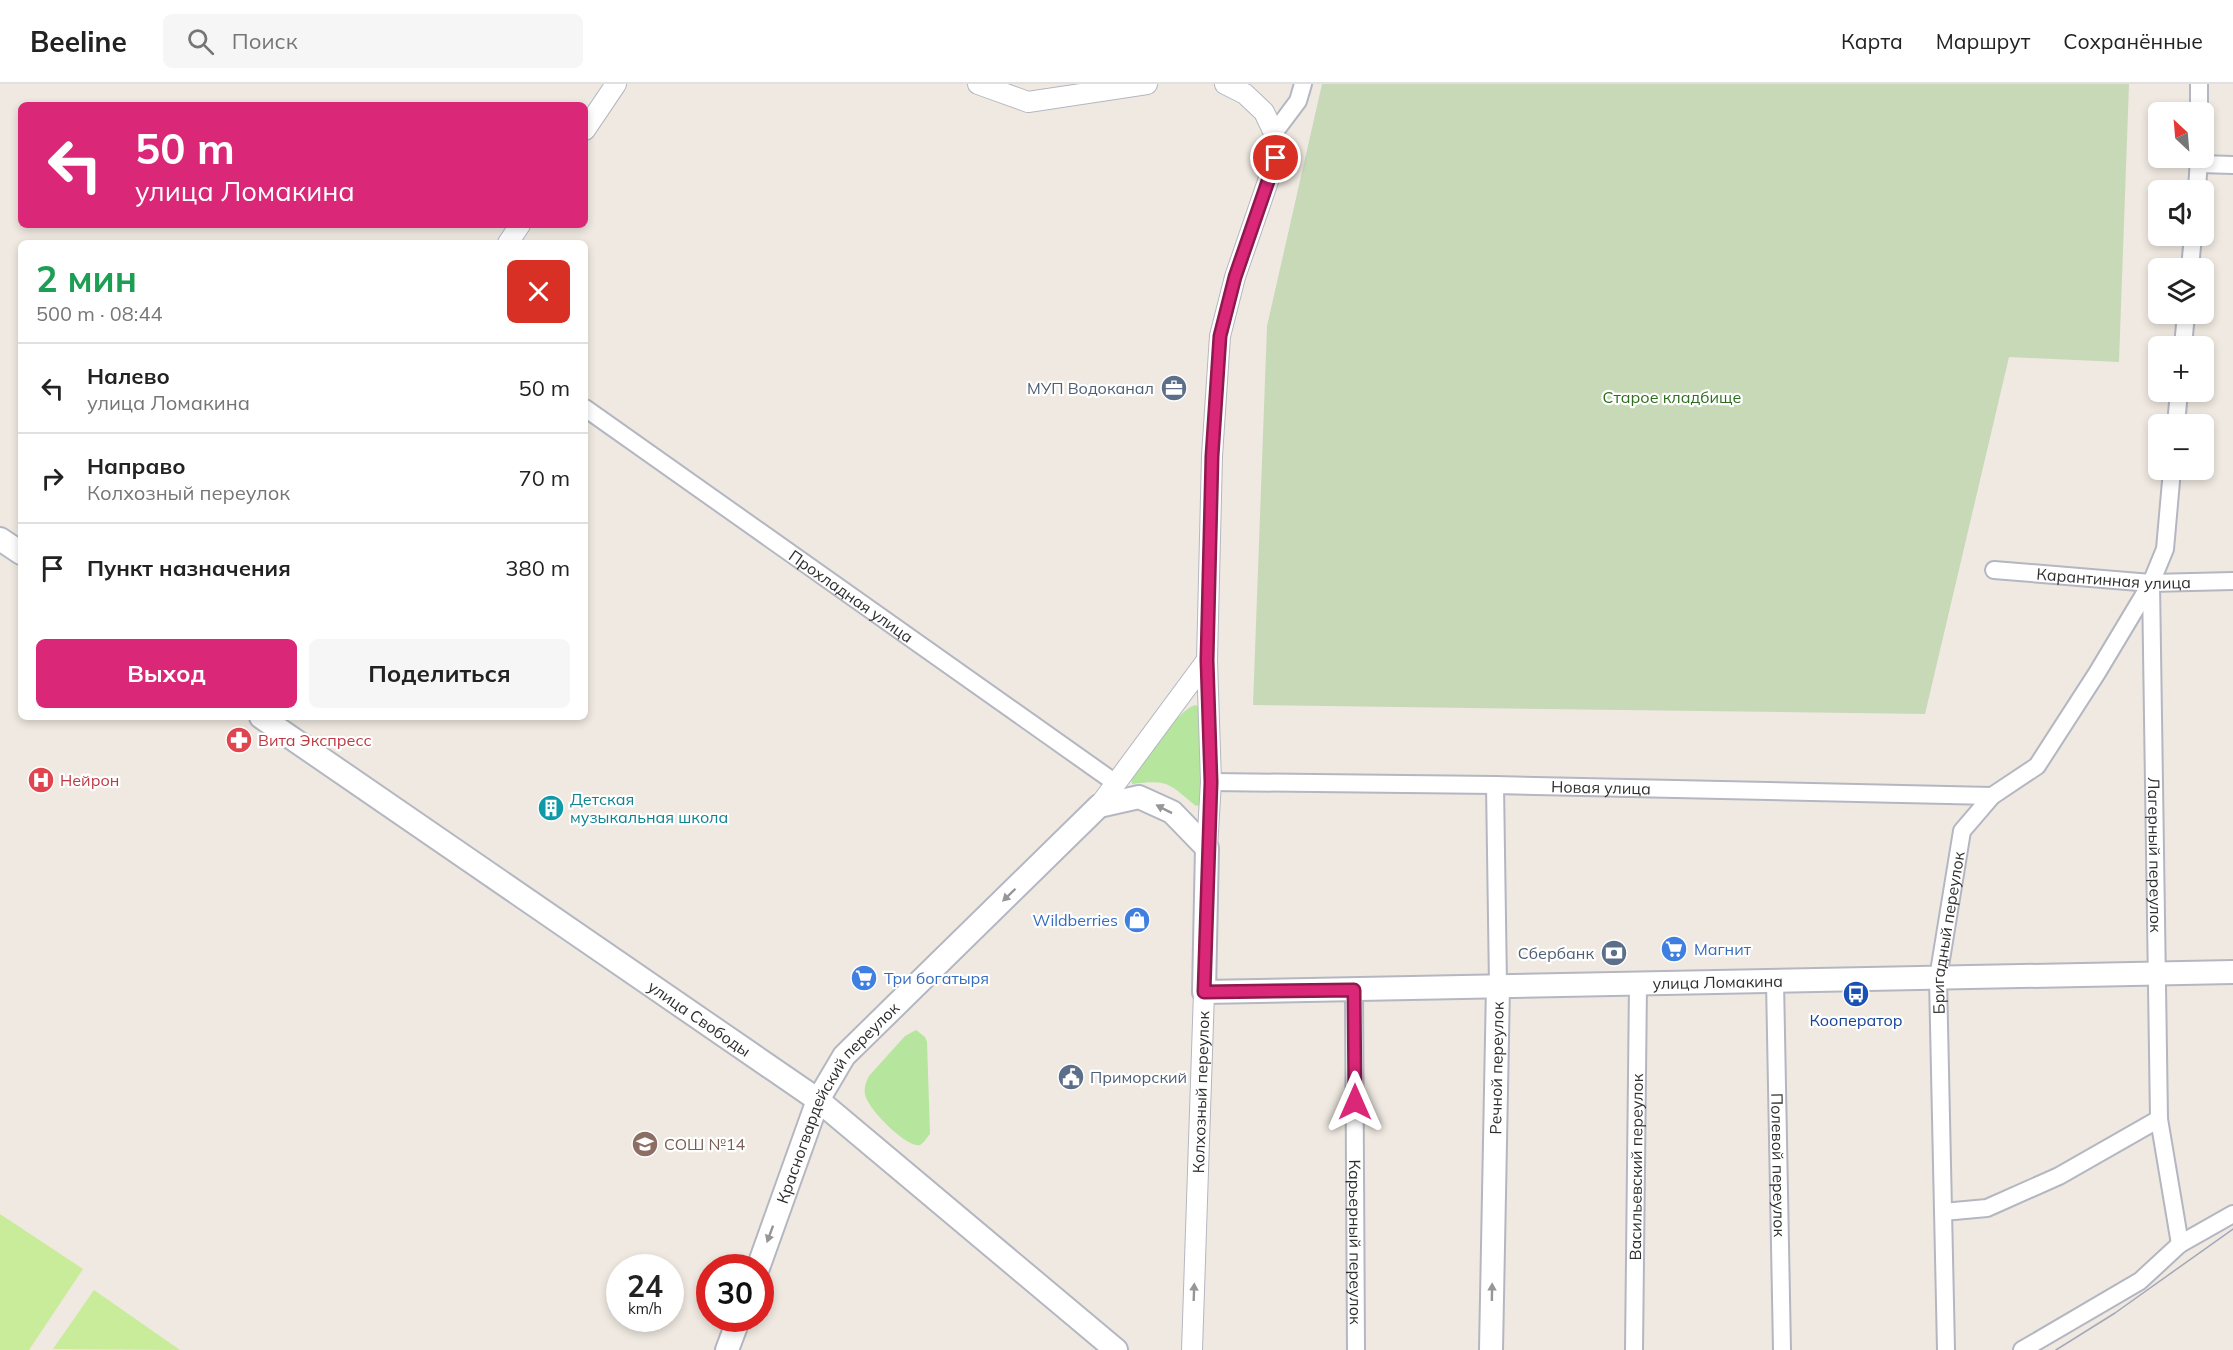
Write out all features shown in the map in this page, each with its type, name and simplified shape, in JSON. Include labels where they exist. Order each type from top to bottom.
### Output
[{"type":"main road","points":[[0,539],[18,552]]},
{"type":"main road","name":"улица Свободы","points":[[265,720],[818,1100],[1116,1350]]},
{"type":"main road","points":[[1099,806],[1139,798],[1172,812],[1208,848]]},
{"type":"main road","name":"Красногвардейский переулок","points":[[763,1254],[818,1100],[844,1056],[1099,806]]},
{"type":"main road","name":"Колхозный переулок","points":[[1204,992],[1208,848]]},
{"type":"main road","name":"улица Ломакина","points":[[1204,992],[2233,972]]},
{"type":"main road","name":"Речной переулок","points":[[1491,1350],[1498,986]]},
{"type":"main road","points":[[727,1350],[734,1332]]},
{"type":"street","points":[[588,126],[616,84]]},
{"type":"street","points":[[978,84],[1028,102],[1139,84]]},
{"type":"street","points":[[1225,84],[1245,94],[1264,112],[1274,133],[1298,101],[1303,84]]},
{"type":"street","points":[[2199,84],[2199,102]]},
{"type":"street","name":"Колхозный переулок","points":[[1208,848],[1211,782],[1207,660],[1212,456],[1220,336],[1235,277],[1276,158],[1274,133]]},
{"type":"street","points":[[2214,163],[2233,165]]},
{"type":"street","name":"Прохладная улица","points":[[588,410],[1117,784]]},
{"type":"street","name":"Лагерный переулок","points":[[2171,480],[2165,549],[2151,583],[2159,1119],[2180,1244]]},
{"type":"street","name":"Карантинная улица","points":[[1994,570],[2151,583],[2233,581]]},
{"type":"street","name":"Бригадный переулок","points":[[1946,1350],[1938,978],[1962,831],[1992,796],[2037,766],[2151,583]]},
{"type":"street","name":"Красногвардейский переулок","points":[[1099,806],[1207,660]]},
{"type":"street","name":"Новая улица","points":[[1211,782],[1495,785],[1992,796]]},
{"type":"street","name":"Речной переулок","points":[[1495,785],[1498,986]]},
{"type":"street","name":"Полевой переулок","points":[[1775,981],[1782,1350]]},
{"type":"street","name":"Васильевский переулок","points":[[1634,1350],[1638,984]]},
{"type":"street","name":"Карьерный переулок","points":[[1354,990],[1356,1350]]},
{"type":"street","name":"Колхозный переулок","points":[[1192,1350],[1204,992]]},
{"type":"street","points":[[1943,1212],[1987,1208],[2059,1176],[2159,1119]]},
{"type":"street","points":[[2022,1350],[2140,1281],[2180,1244],[2233,1214]]},
{"type":"green space","name":"Старое кладбище","points":[[1322,84],[2129,84],[2119,362],[2009,357],[1925,714],[1253,705],[1267,326]]},
{"type":"green space","points":[[1196,705],[1203,713],[1204,760],[1200,805],[1196,806],[1168,785],[1154,782],[1132,784],[1131,777],[1162,736],[1181,715]]},
{"type":"green space","points":[[916,1030],[925,1037],[927,1042],[930,1134],[920,1145],[906,1141],[888,1126],[872,1108],[865,1091],[869,1076],[905,1036]]},
{"type":"green space","points":[[0,1214],[83,1269],[29,1350],[0,1350]]},
{"type":"green space","points":[[94,1290],[180,1350],[53,1349]]},
{"type":"tram line","points":[[2056,1350],[2115,1313],[2233,1229]]},
{"type":"place","name":"МУП Водоканал","points":[[1174,388]]},
{"type":"place","name":"Вита Экспресс","points":[[239,740]]},
{"type":"place","name":"Нейрон","points":[[41,780]]},
{"type":"place","name":"Детская музыкальная школа","points":[[551,808]]},
{"type":"place","name":"Wildberries","points":[[1137,920]]},
{"type":"place","name":"Магнит","points":[[1674,949]]},
{"type":"place","name":"Сбербанк","points":[[1614,953]]},
{"type":"place","name":"Три богатыря","points":[[864,978]]},
{"type":"place","name":"Кооператор","points":[[1856,994]]},
{"type":"place","name":"Приморский","points":[[1071,1077]]},
{"type":"place","name":"СОШ №14","points":[[645,1144]]},
{"type":"route","points":[[1276,158],[1235,277],[1220,336],[1212,456],[1207,660],[1211,782],[1204,992],[1354,990],[1355,1102]]}]
